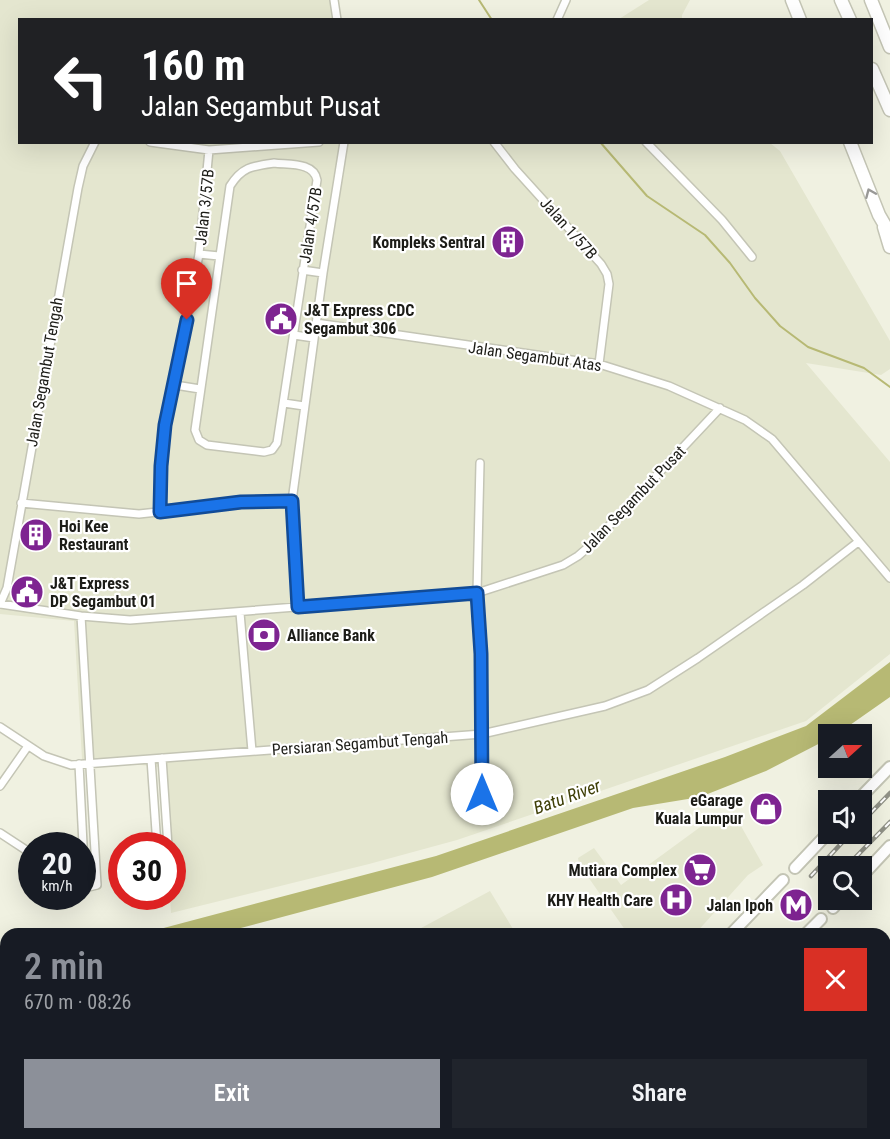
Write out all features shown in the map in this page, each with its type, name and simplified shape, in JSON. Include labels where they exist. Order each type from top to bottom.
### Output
[{"type":"highway","points":[[792,0],[799,18]]},
{"type":"highway","points":[[841,0],[849,18]]},
{"type":"highway","points":[[848,0],[854,18]]},
{"type":"highway","points":[[872,1],[890,47]]},
{"type":"highway","points":[[873,72],[890,110]]},
{"type":"highway","points":[[851,144],[890,247]]},
{"type":"highway","points":[[879,214],[890,234]]},
{"type":"main road","points":[[868,790],[890,767]]},
{"type":"main road","points":[[795,867],[818,843]]},
{"type":"main road","points":[[872,866],[890,846]]},
{"type":"main road","points":[[737,928],[783,880]]},
{"type":"main road","points":[[812,928],[821,919]]},
{"type":"street","points":[[334,0],[337,18]]},
{"type":"street","points":[[558,18],[566,0]]},
{"type":"street","name":"Jalan Segambut Tengah","points":[[0,604],[7,588],[78,188],[83,166],[94,144]]},
{"type":"street","points":[[165,144],[209,150],[292,144]]},
{"type":"street","points":[[298,607],[292,501],[323,273],[344,144]]},
{"type":"street","name":"Jalan 1/57B","points":[[496,144],[515,169],[601,264],[607,274],[609,284],[599,364]]},
{"type":"street","points":[[648,144],[722,220],[752,257]]},
{"type":"street","name":"Jalan 3/57B","points":[[160,512],[165,425],[175,385],[199,254],[209,150]]},
{"type":"street","name":"Jalan 4/57B","points":[[274,163],[310,168],[316,173],[317,180],[284,403],[277,443],[272,450],[264,452],[207,445],[198,440],[195,430],[219,256],[230,186],[241,171],[258,165],[274,163]]},
{"type":"street","points":[[199,254],[219,256]]},
{"type":"street","points":[[302,270],[323,273]]},
{"type":"street","name":"Jalan Segambut Atas","points":[[316,323],[599,364],[669,386],[720,408],[745,420],[772,439],[890,578]]},
{"type":"street","points":[[294,335],[314,338]]},
{"type":"street","points":[[175,385],[200,389]]},
{"type":"street","points":[[284,403],[304,406]]},
{"type":"street","name":"Jalan Segambut Pusat","points":[[0,604],[81,616],[130,620],[477,593],[563,564],[578,556],[720,408]]},
{"type":"street","points":[[480,463],[477,593],[482,734],[482,814]]},
{"type":"street","points":[[21,503],[122,513],[160,512],[241,502],[292,501]]},
{"type":"street","name":"Persiaran Segambut Tengah","points":[[0,727],[44,756],[62,763],[79,764],[482,734],[605,706],[648,690],[758,617],[858,542]]},
{"type":"street","points":[[240,613],[252,751]]},
{"type":"street","points":[[81,616],[94,832]]},
{"type":"street","points":[[0,786],[28,746]]},
{"type":"street","points":[[162,758],[167,832]]},
{"type":"street","points":[[151,759],[156,832]]},
{"type":"street","points":[[79,764],[82,832]]},
{"type":"street","points":[[0,833],[18,845]]},
{"type":"street","points":[[878,860],[890,855]]},
{"type":"street","points":[[96,868],[96,886]]},
{"type":"shaded area","points":[[0,0],[330,0],[332,18],[18,18],[18,144],[771,144],[780,151],[890,341],[890,369],[881,375],[806,363],[890,462],[890,654],[806,721],[457,840],[186,909],[186,832],[165,832],[160,767],[82,759],[74,621],[0,614]]},
{"type":"shaded area","points":[[649,0],[690,0],[682,18],[621,18]]},
{"type":"shaded area","points":[[890,662],[890,697],[851,724],[818,724],[818,744],[766,771],[700,797],[633,808],[432,877],[241,928],[164,928],[436,856],[725,757],[806,726]]},
{"type":"shaded area","name":"Mutiara Complex","points":[[726,814],[737,819],[763,865],[748,875],[700,928],[624,928],[579,864],[578,858],[594,848],[621,885],[703,825]]},
{"type":"shaded area","points":[[490,891],[512,928],[421,928]]},
{"type":"waterway","points":[[479,0],[491,18]]},
{"type":"waterway","points":[[602,144],[647,196],[705,235],[780,326],[808,347],[864,368],[890,387]]},
{"type":"railway","points":[[872,812],[890,793]]},
{"type":"railway","points":[[857,856],[890,822]]},
{"type":"railway","points":[[811,876],[841,844]]},
{"type":"place","name":"Kompleks Sentral","points":[[508,242]]},
{"type":"place","name":"J&T Express CDC Segambut 306","points":[[281,319]]},
{"type":"place","name":"Hoi Kee Restaurant","points":[[36,535]]},
{"type":"place","name":"J&T Express DP Segambut 01","points":[[27,592]]},
{"type":"place","name":"Alliance Bank","points":[[264,635]]},
{"type":"place","name":"eGarage Kuala Lumpur","points":[[766,809]]},
{"type":"place","name":"Mutiara Complex","points":[[700,870]]},
{"type":"place","name":"KHY Health Care","points":[[676,900]]},
{"type":"place","name":"Jalan Ipoh","points":[[796,905]]},
{"type":"route","points":[[187,320],[165,425],[160,512],[241,502],[292,501],[298,607],[477,593],[481,654],[482,794]]},
{"type":"water label","name":"Batu River","points":[[567,797]]}]
